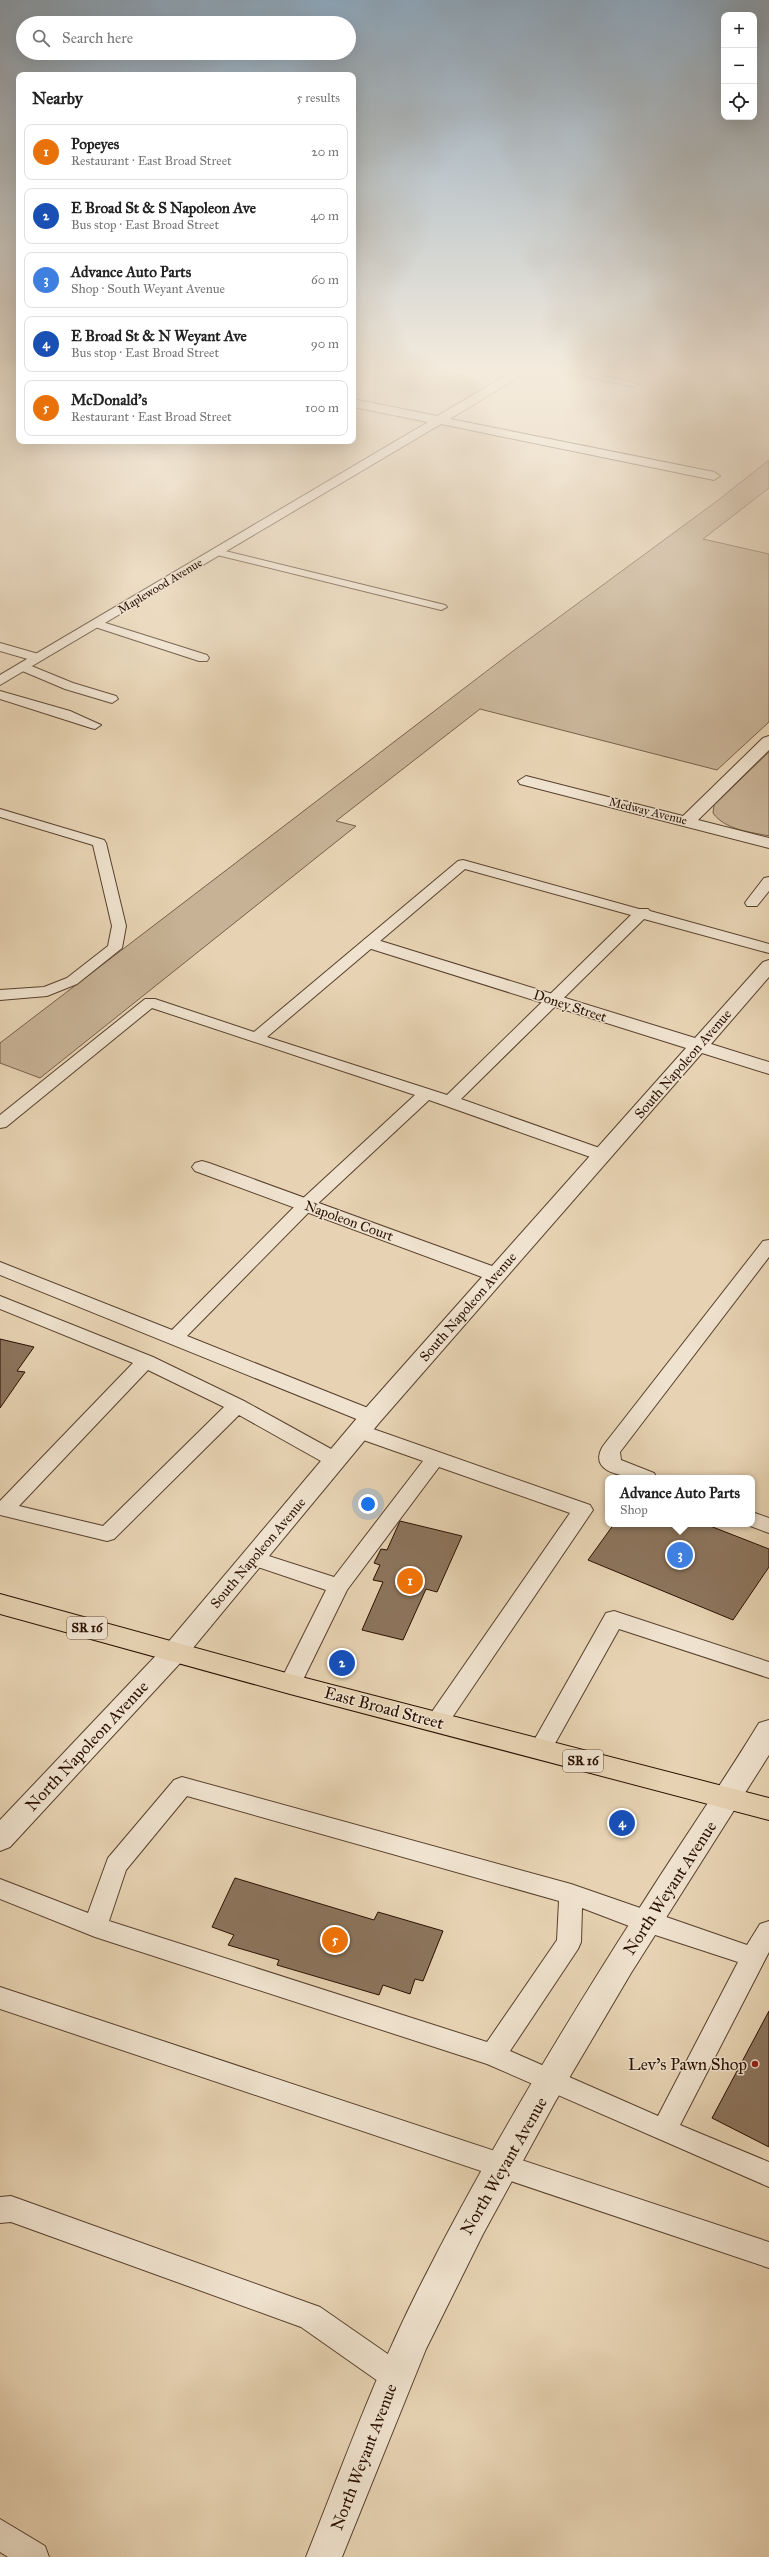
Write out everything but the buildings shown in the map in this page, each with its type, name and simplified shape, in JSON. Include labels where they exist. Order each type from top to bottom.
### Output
[{"type":"main road","name":"East Broad Street","points":[[0,1604],[290,1684],[769,1809]]},
{"type":"street","name":"Maplewood Avenue","points":[[0,681],[325,487]]},
{"type":"street","points":[[688,821],[769,741]]},
{"type":"street","name":"Medway Avenue","points":[[526,781],[688,821],[769,843]]},
{"type":"street","name":"Doney Street","points":[[371,943],[698,1047],[769,1068]]},
{"type":"street","name":"South Napoleon Avenue","points":[[174,1652],[365,1424],[769,966]]},
{"type":"street","name":"Napoleon Court","points":[[202,1167],[496,1275]]},
{"type":"street","name":"North Napoleon Avenue","points":[[0,1840],[174,1652]]},
{"type":"street","name":"North Weyant Avenue","points":[[324,2557],[395,2376],[447,2268],[502,2167],[646,1922],[729,1798],[769,1731]]},
{"type":"lane","points":[[217,552],[310,573],[440,607]]},
{"type":"lane","points":[[96,624],[203,658]]},
{"type":"lane","points":[[0,647],[38,658]]},
{"type":"lane","points":[[24,667],[69,686],[112,699]]},
{"type":"lane","points":[[0,695],[66,714],[94,726]]},
{"type":"lane","points":[[0,813],[99,843],[119,926],[115,948],[72,981],[47,991],[0,994]]},
{"type":"lane","points":[[256,1038],[371,943],[463,864],[643,912],[769,949]]},
{"type":"lane","points":[[752,903],[769,881]]},
{"type":"lane","points":[[450,1102],[643,912]]},
{"type":"lane","points":[[0,1123],[150,1002],[450,1102],[602,1155]]},
{"type":"lane","points":[[175,1338],[306,1205],[426,1094]]},
{"type":"lane","points":[[639,1475],[611,1464],[610,1451],[769,1245]]},
{"type":"lane","points":[[0,1268],[175,1338],[436,1456],[583,1510],[437,1722]]},
{"type":"lane","points":[[0,1302],[146,1361],[238,1406],[335,1460]]},
{"type":"lane","points":[[2,1508],[146,1361]]},
{"type":"lane","points":[[2,1508],[107,1534],[238,1406]]},
{"type":"lane","points":[[290,1684],[338,1586],[436,1456]]},
{"type":"lane","points":[[755,1520],[769,1526]]},
{"type":"lane","points":[[253,1558],[338,1586]]},
{"type":"lane","points":[[540,1750],[614,1618],[769,1670]]},
{"type":"lane","points":[[95,1927],[116,1865],[182,1786],[571,1894],[605,1905],[646,1922],[753,1957]]},
{"type":"lane","points":[[0,1889],[95,1927],[493,2055],[552,2082],[769,2175]]},
{"type":"lane","points":[[493,2055],[569,1942],[571,1894]]},
{"type":"lane","points":[[664,2130],[753,1957],[769,1931]]},
{"type":"lane","points":[[0,1998],[769,2255]]},
{"type":"lane","points":[[0,2210],[11,2209],[310,2317],[395,2376]]},
{"type":"lane","points":[[0,2534],[34,2557]]},
{"type":"shaded area","points":[[734,487],[769,487],[703,539],[769,554],[769,722],[717,770],[480,709],[336,821],[356,826],[40,1078],[0,1063],[0,1043],[513,651]]},
{"type":"shaded area","points":[[769,752],[769,836],[731,827],[718,819],[713,813],[714,805]]},
{"type":"place","name":"Advance Auto Parts","points":[[680,1555]]},
{"type":"place","name":"Popeyes","points":[[410,1581]]},
{"type":"place","name":"E Broad St & S Napoleon Ave","points":[[342,1663]]},
{"type":"place","name":"E Broad St & N Weyant Ave","points":[[622,1823]]},
{"type":"place","name":"McDonald's","points":[[335,1940]]},
{"type":"place","name":"Lev's Pawn Shop","points":[[755,2064]]}]
